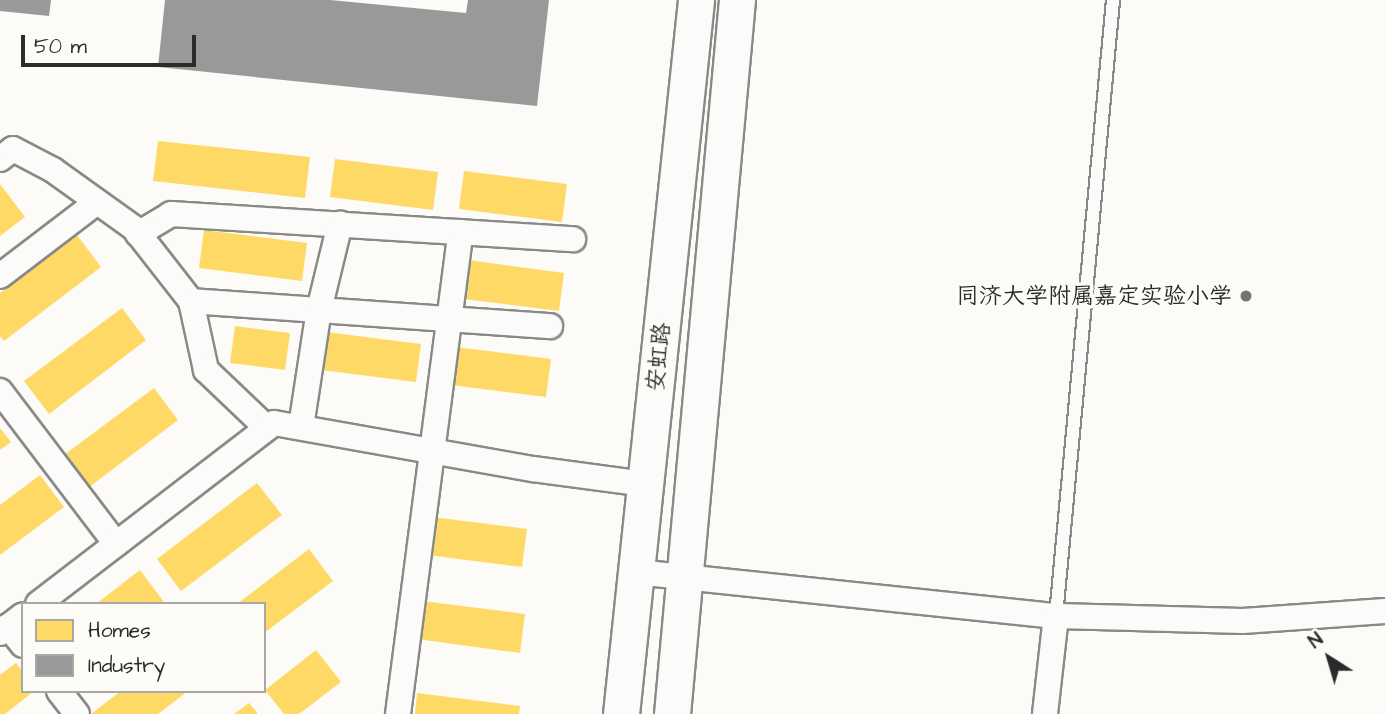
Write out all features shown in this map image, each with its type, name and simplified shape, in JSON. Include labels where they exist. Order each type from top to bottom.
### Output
[{"type":"main road","name":"安虹路","points":[[621,714],[696,0]]},
{"type":"main road","name":"安虹路","points":[[672,714],[737,0]]},
{"type":"street","points":[[0,159],[13,149],[53,170],[138,234],[191,301],[206,370],[267,428]]},
{"type":"street","points":[[0,276],[97,202]]},
{"type":"street","points":[[138,234],[171,214],[573,239]]},
{"type":"street","points":[[301,428],[319,310],[340,224]]},
{"type":"street","points":[[398,714],[447,319],[461,232]]},
{"type":"street","points":[[191,301],[550,326]]},
{"type":"street","points":[[0,391],[116,544]]},
{"type":"street","points":[[41,602],[274,423],[533,469],[646,484]]},
{"type":"street","points":[[636,572],[685,575],[1056,616],[1243,621],[1385,611]]},
{"type":"street","points":[[1045,714],[1056,616]]},
{"type":"street","points":[[61,693],[77,714]]},
{"type":"lane","points":[[1056,616],[1113,0]]},
{"type":"building: Homes","points":[[158,141],[310,157],[305,198],[153,181]]},
{"type":"building: Homes","points":[[335,159],[438,172],[433,210],[330,197]]},
{"type":"building: Homes","points":[[464,171],[567,184],[562,222],[459,209]]},
{"type":"building: Homes","points":[[0,184],[25,217],[0,236]]},
{"type":"building: Homes","points":[[204,230],[307,243],[302,281],[199,268]]},
{"type":"building: Homes","points":[[77,235],[101,267],[4,341],[0,336],[0,293]]},
{"type":"building: Homes","points":[[461,259],[564,273],[559,311],[456,298]]},
{"type":"building: Homes","points":[[122,308],[146,340],[49,414],[24,381]]},
{"type":"building: Homes","points":[[235,326],[290,333],[285,370],[230,363]]},
{"type":"building: Homes","points":[[318,331],[421,344],[416,382],[313,369]]},
{"type":"building: Homes","points":[[448,346],[551,359],[546,397],[443,384]]},
{"type":"building: Homes","points":[[154,388],[178,420],[80,494],[56,461]]},
{"type":"building: Homes","points":[[0,428],[11,442],[0,450]]},
{"type":"building: Homes","points":[[40,475],[64,507],[0,555],[0,505]]},
{"type":"building: Homes","points":[[257,483],[282,515],[181,591],[157,559]]},
{"type":"building: Homes","points":[[424,516],[527,529],[522,567],[419,554]]},
{"type":"building: Homes","points":[[309,549],[333,581],[266,631],[266,602],[240,602]]},
{"type":"building: Homes","points":[[140,570],[164,602],[99,602]]},
{"type":"building: Homes","points":[[422,601],[525,614],[520,653],[417,639]]},
{"type":"building: Homes","points":[[316,650],[341,682],[299,714],[284,714],[266,689]]},
{"type":"building: Homes","points":[[16,663],[21,669],[21,693],[31,693],[5,714],[0,714],[0,675]]},
{"type":"building: Homes","points":[[118,693],[185,693],[158,714],[91,714]]},
{"type":"building: Homes","points":[[417,693],[520,706],[519,714],[415,714]]},
{"type":"building: Homes","points":[[249,703],[258,714],[234,714]]},
{"type":"building: Industry","points":[[0,0],[51,0],[49,16],[0,11]]},
{"type":"building: Industry","points":[[165,0],[330,0],[466,13],[468,0],[549,0],[537,106],[158,67]]},
{"type":"place","name":"同济大学附属嘉定实验小学","points":[[1246,296]]}]
